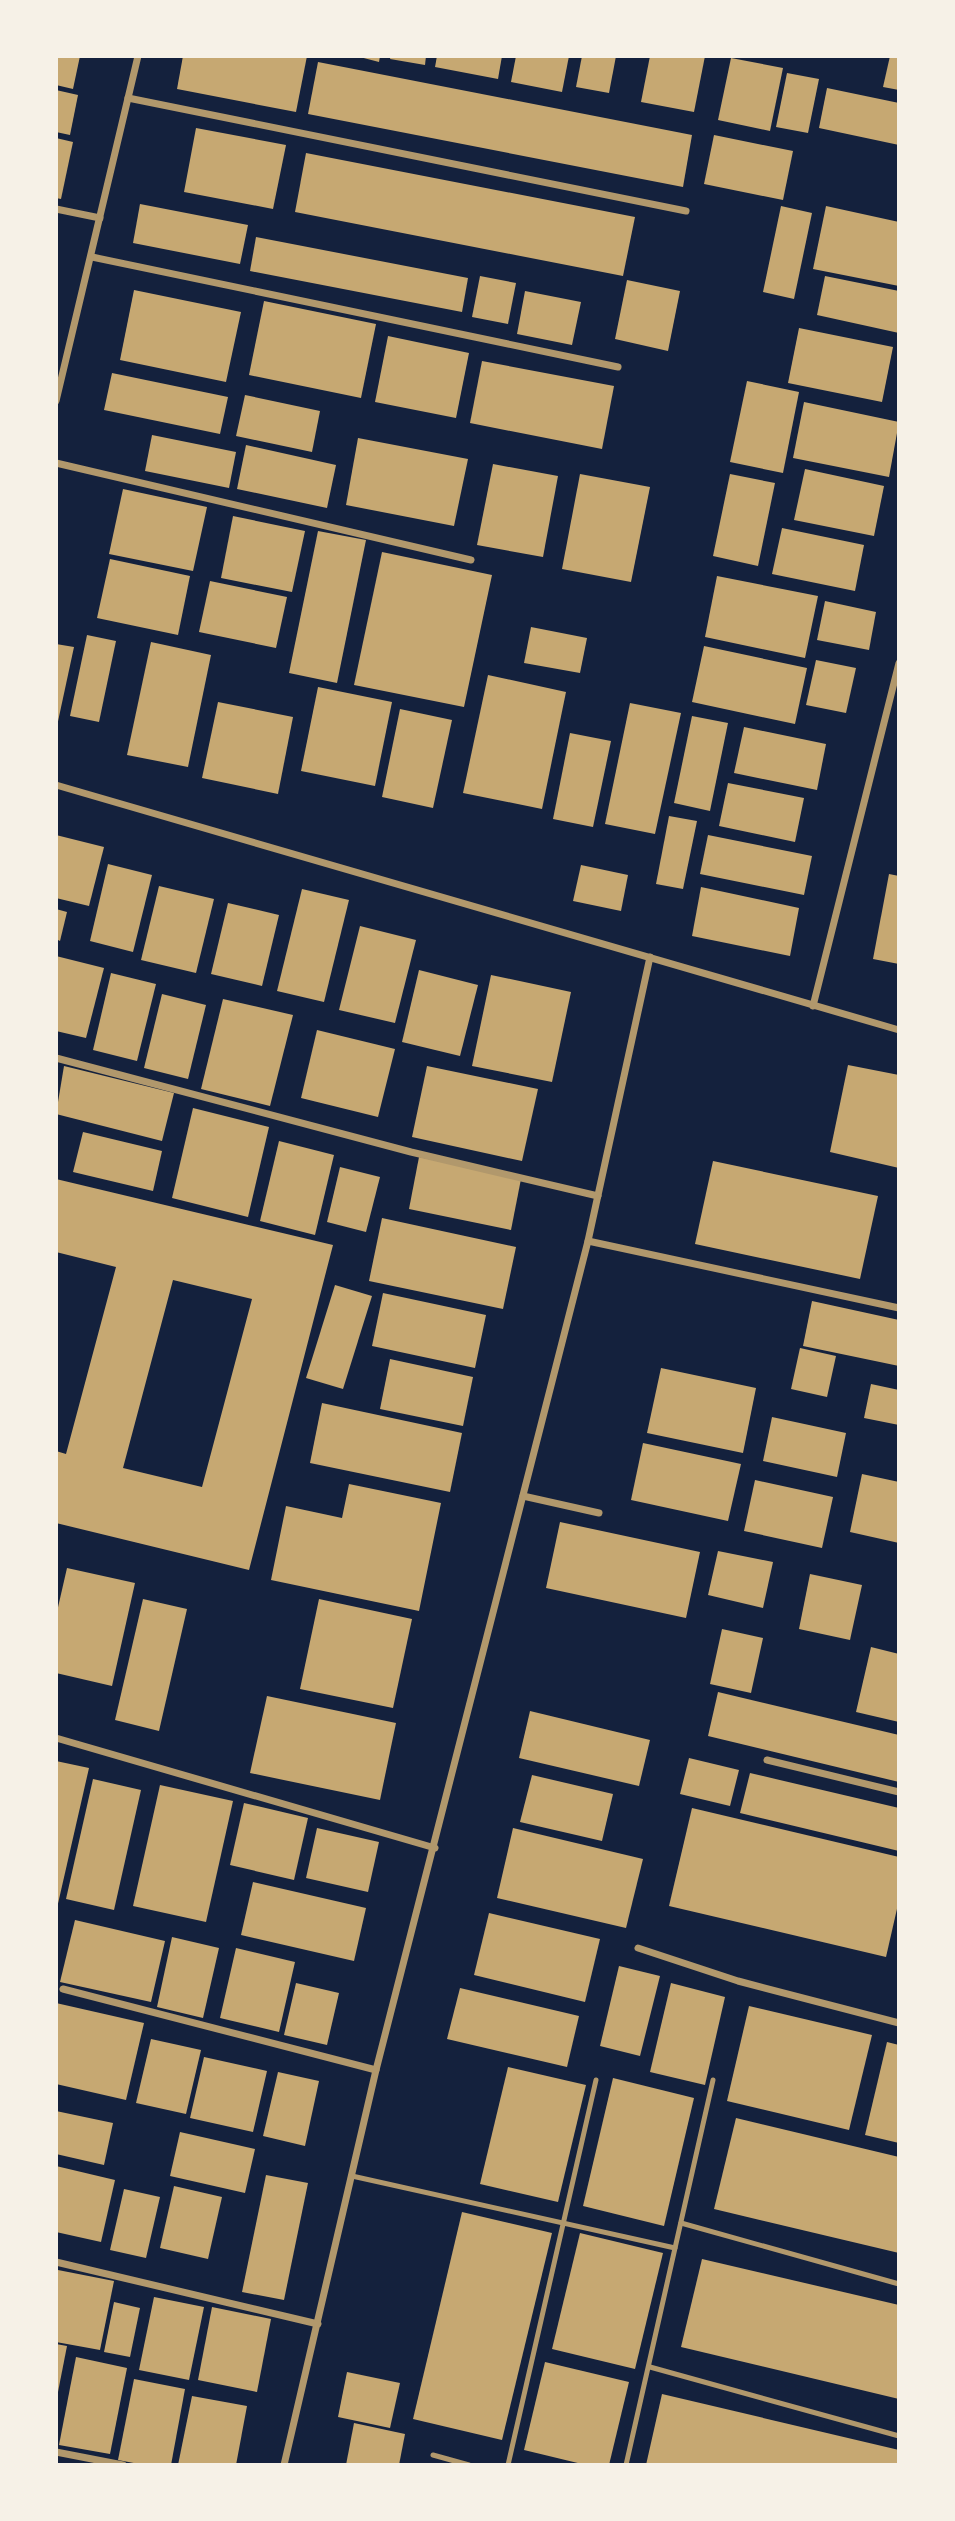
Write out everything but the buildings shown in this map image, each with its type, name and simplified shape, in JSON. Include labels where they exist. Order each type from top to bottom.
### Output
[{"type":"street","points":[[56,401],[138,56]]},
{"type":"street","points":[[128,98],[686,211]]},
{"type":"street","points":[[56,209],[100,218]]},
{"type":"street","points":[[92,257],[618,368]]},
{"type":"street","points":[[56,464],[471,560]]},
{"type":"street","points":[[813,1006],[899,663]]},
{"type":"street","points":[[56,785],[899,1030]]},
{"type":"street","points":[[284,2465],[376,2070],[435,1848],[588,1241],[650,957]]},
{"type":"street","points":[[56,1058],[411,1152],[598,1196]]},
{"type":"street","points":[[588,1241],[899,1308]]},
{"type":"street","points":[[523,1496],[599,1513]]},
{"type":"street","points":[[56,1738],[435,1848]]},
{"type":"street","points":[[767,1759],[899,1792]]},
{"type":"street","points":[[638,1948],[738,1981],[899,2023]]},
{"type":"street","points":[[63,1989],[376,2070]]},
{"type":"street","points":[[56,2262],[318,2324]]},
{"type":"street","points":[[56,2452],[123,2465]]},
{"type":"lane","points":[[508,2465],[596,2080]]},
{"type":"lane","points":[[626,2465],[713,2080]]},
{"type":"lane","points":[[352,2176],[675,2248]]},
{"type":"lane","points":[[681,2223],[899,2284]]},
{"type":"lane","points":[[650,2367],[899,2436]]},
{"type":"lane","points":[[433,2455],[469,2465]]}]
